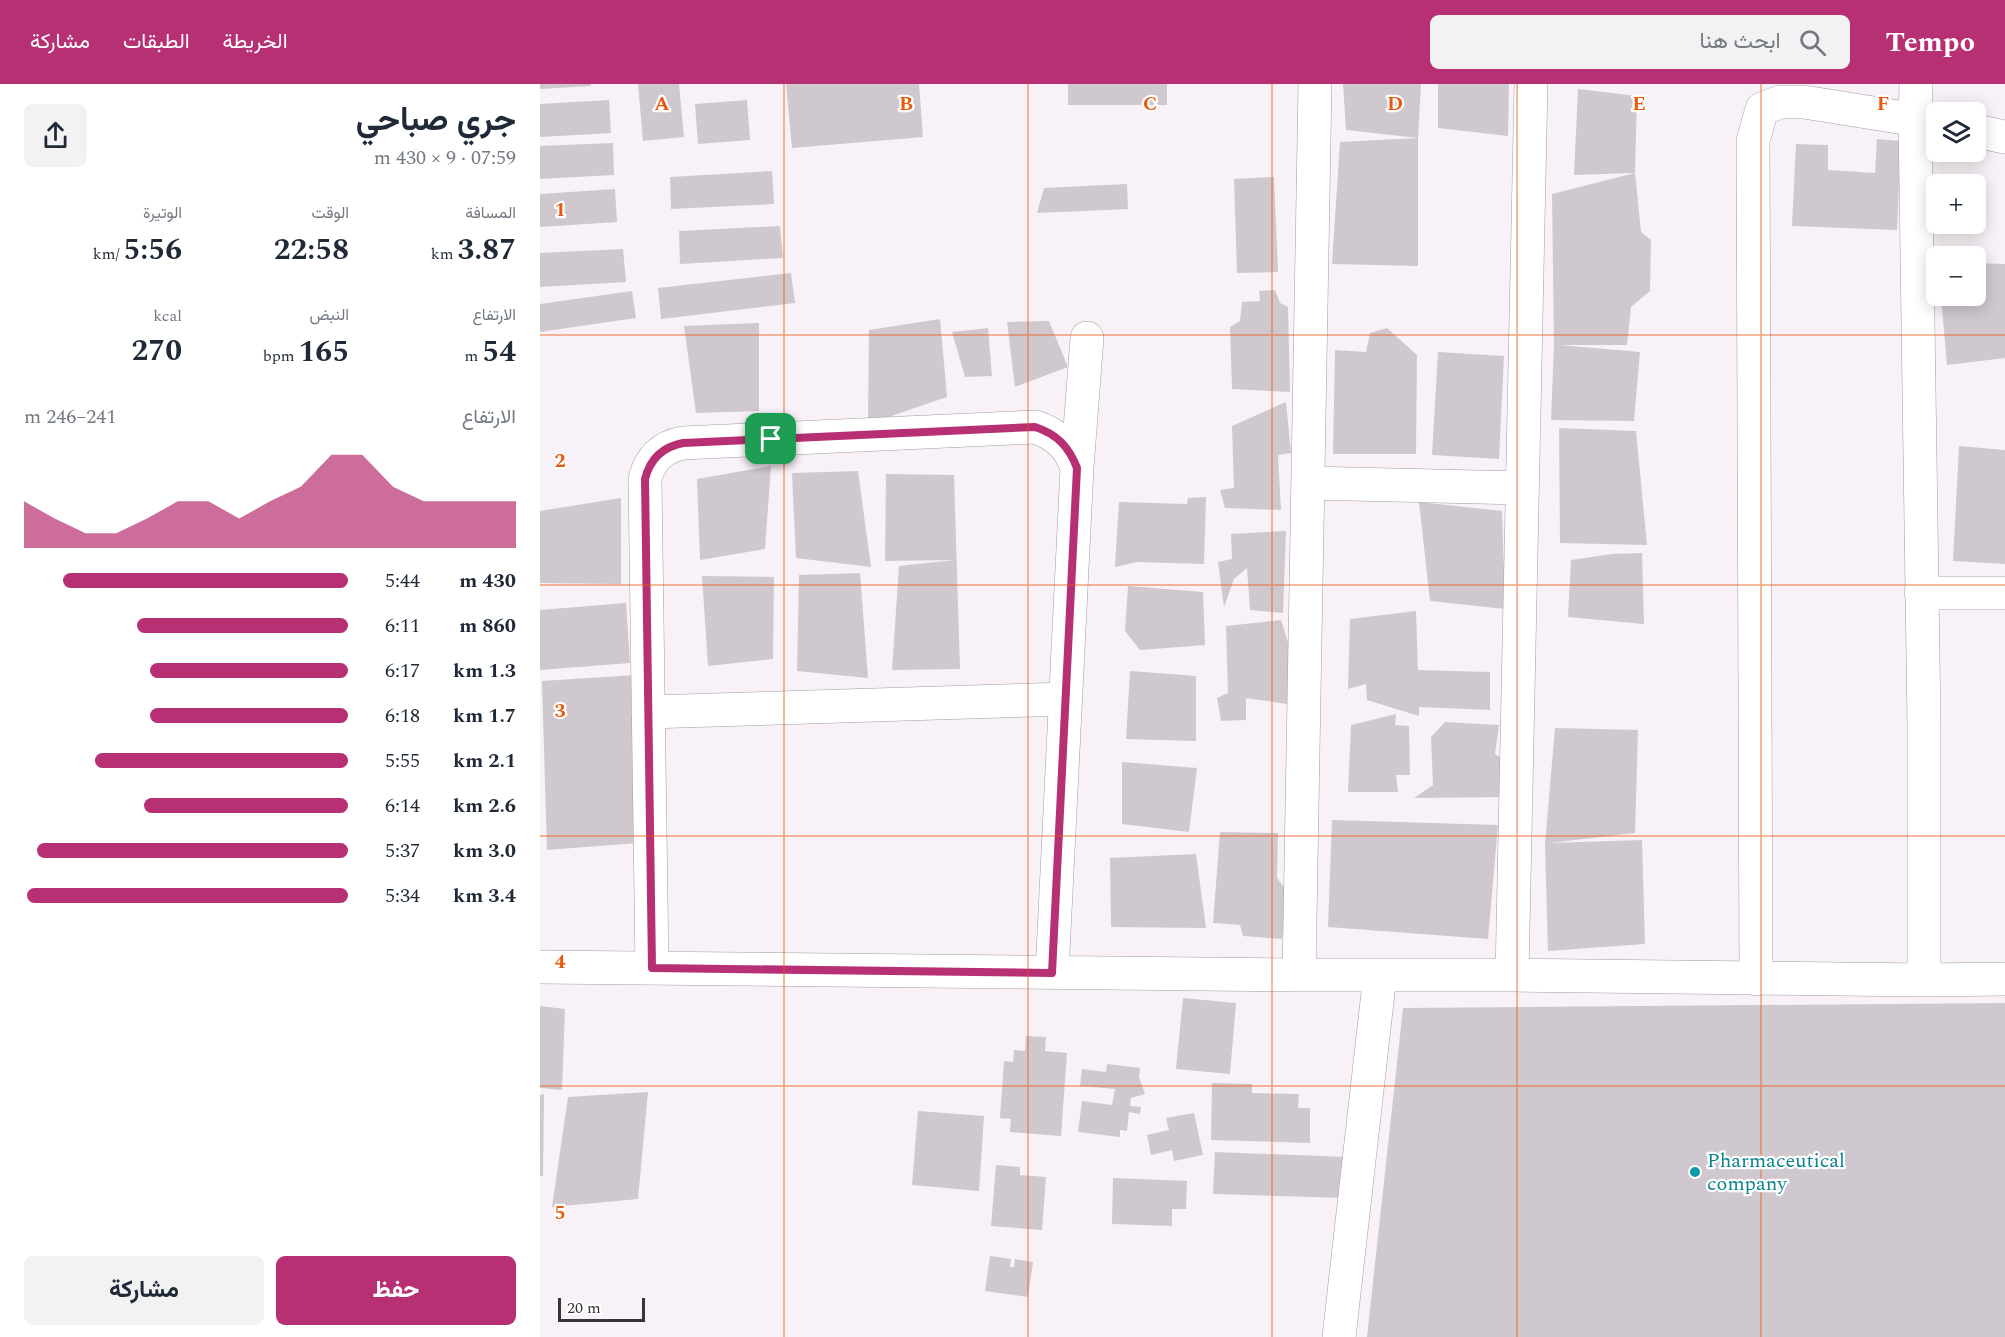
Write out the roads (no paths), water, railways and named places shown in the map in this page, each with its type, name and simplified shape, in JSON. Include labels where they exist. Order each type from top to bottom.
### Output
[{"type":"street","points":[[1299,975],[1315,84]]},
{"type":"street","points":[[1512,975],[1531,84]]},
{"type":"street","points":[[1916,84],[1925,121],[1921,593],[1924,725],[1924,980]]},
{"type":"street","points":[[1756,979],[1754,141],[1762,110],[1779,102],[1804,102],[1925,121]]},
{"type":"street","points":[[1986,133],[2005,137]]},
{"type":"street","points":[[1052,973],[1077,468],[1087,338]]},
{"type":"street","points":[[652,968],[645,479],[651,462],[665,449],[683,443],[1035,427],[1046,431],[1062,442],[1073,457],[1077,468]]},
{"type":"street","points":[[1308,483],[1522,488]]},
{"type":"street","points":[[1921,593],[2005,593]]},
{"type":"street","points":[[648,712],[1065,699]]},
{"type":"street","points":[[540,966],[1052,973],[2005,979]]},
{"type":"street","points":[[1339,1337],[1380,975]]},
{"type":"place","name":"Pharmaceutical company","points":[[1695,1172]]}]
